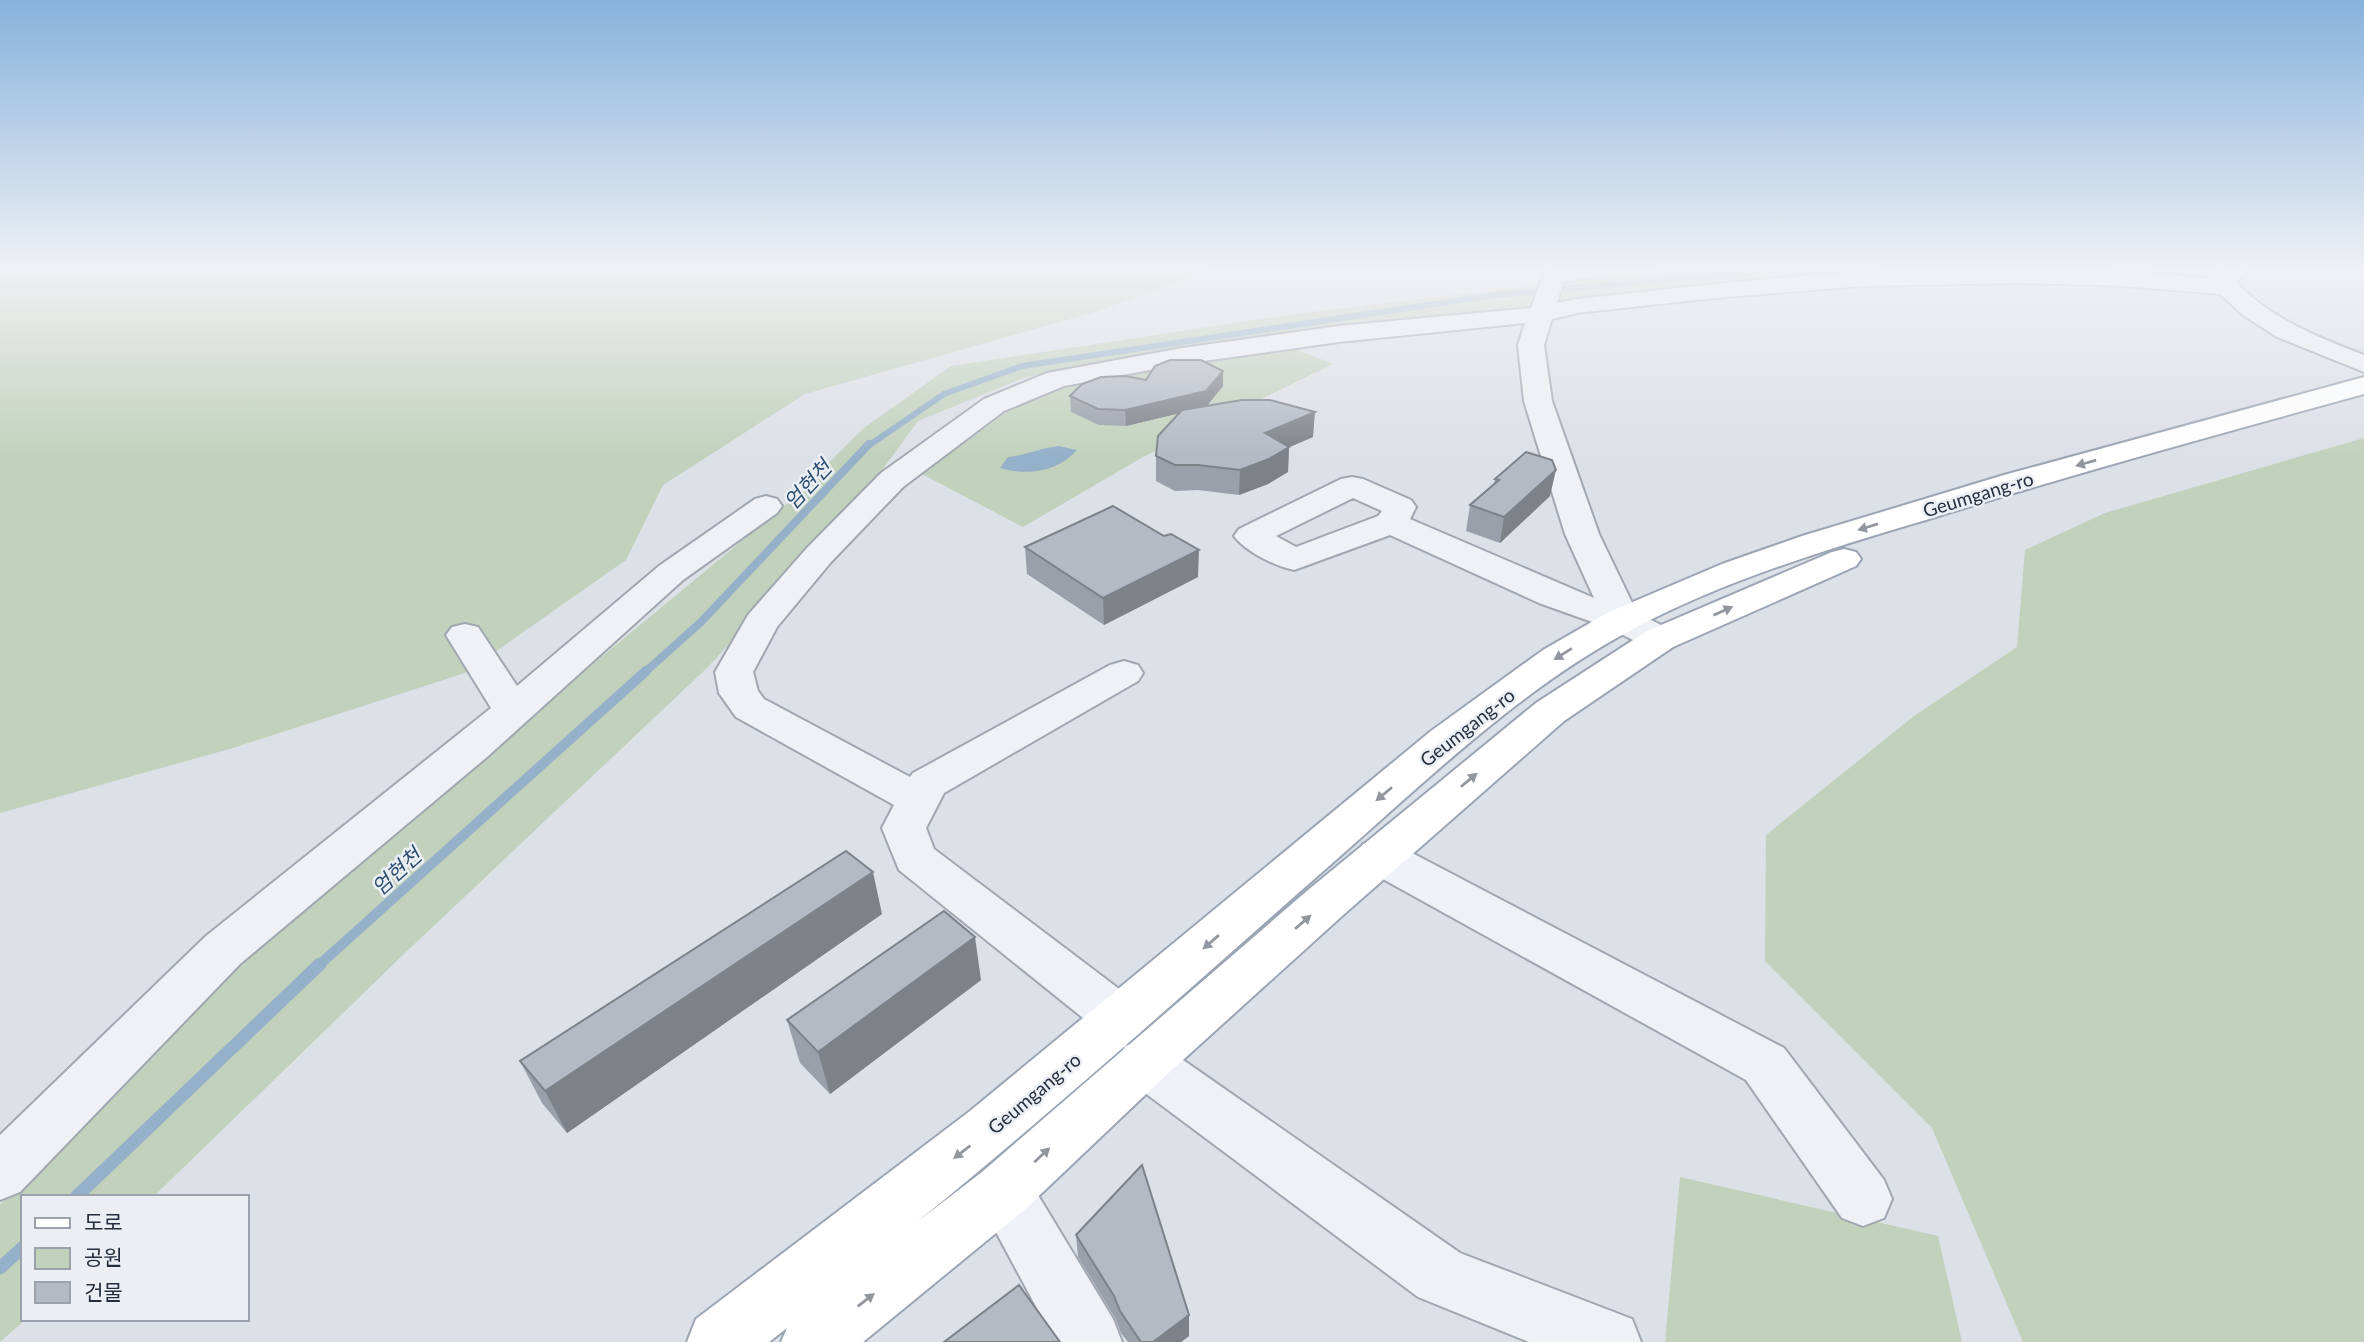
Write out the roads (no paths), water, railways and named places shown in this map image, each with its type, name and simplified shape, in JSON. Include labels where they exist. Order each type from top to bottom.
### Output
[{"type":"main road","name":"Geumgang-ro","points":[[719,1342],[980,1138],[1132,1041],[1379,856],[1550,712],[1641,630],[1734,571],[1814,543],[2015,482],[2364,385]]},
{"type":"main road","name":"Geumgang-ro","points":[[813,1342],[1003,1191],[1132,1041],[1446,741],[1556,658],[1805,574],[1862,552],[2364,406]]},
{"type":"street","points":[[919,800],[750,708],[739,693],[734,672],[761,623],[819,555],[891,480],[994,405],[1057,379],[1182,356],[1373,331]]},
{"type":"street","points":[[1537,331],[1531,345],[1538,401],[1582,534],[1641,630]]},
{"type":"street","points":[[2280,331],[2303,342],[2364,364]]},
{"type":"street","points":[[0,1173],[223,950],[513,711],[671,573],[766,506]]},
{"type":"street","points":[[1391,523],[1552,595],[1641,630]]},
{"type":"street","points":[[464,635],[513,711]]},
{"type":"street","points":[[1124,673],[928,783],[904,828],[915,858],[1132,1041],[1440,1276],[1609,1342]]},
{"type":"street","points":[[1379,856],[1765,1064],[1863,1199]]},
{"type":"street","points":[[1003,1191],[1090,1342]]},
{"type":"water","points":[[1059,446],[1077,450],[1061,463],[1042,470],[1021,472],[1000,468],[1008,457]]},
{"type":"waterway","name":"엄현천","points":[[868,446],[944,394],[1022,366],[1258,331]]},
{"type":"waterway","name":"엄현천","points":[[644,673],[701,622],[869,444]]},
{"type":"waterway","name":"엄현천","points":[[318,966],[646,671]]},
{"type":"waterway","name":"엄현천","points":[[78,1195],[320,964]]},
{"type":"waterway","name":"엄현천","points":[[0,1268],[21,1249]]}]
